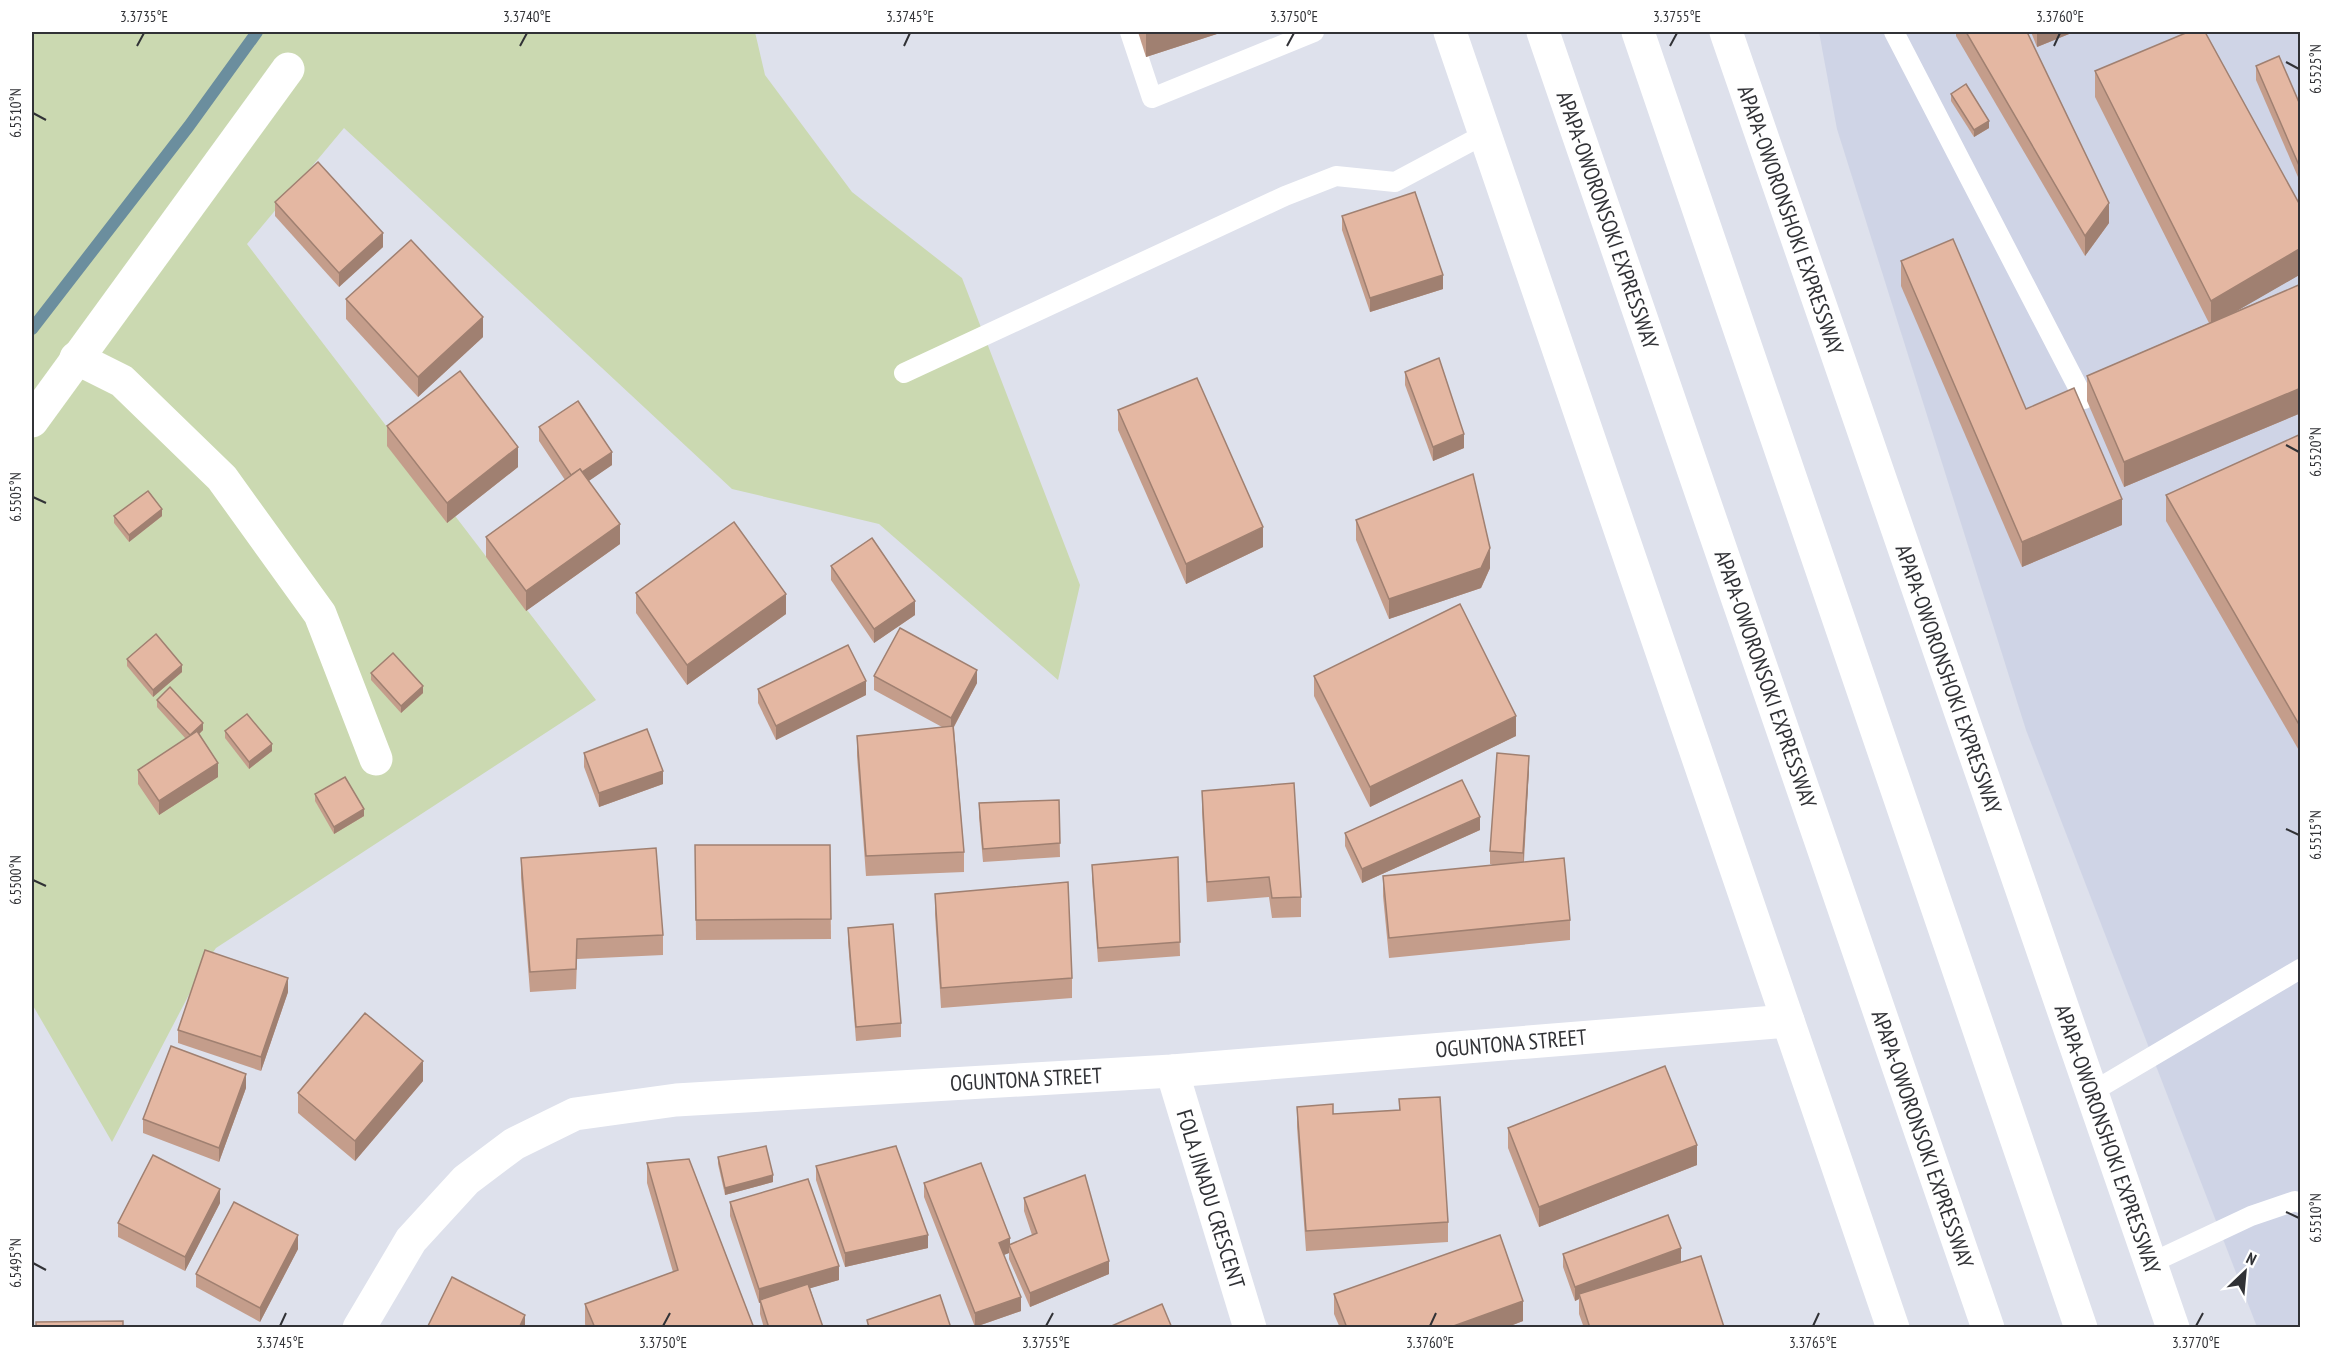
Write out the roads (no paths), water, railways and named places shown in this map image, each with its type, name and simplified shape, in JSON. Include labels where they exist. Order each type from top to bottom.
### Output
[{"type":"main road","points":[[1450,32],[1893,1328]]},
{"type":"main road","name":"APAPA-OWORONSOKI EXPRESSWAY","points":[[1543,32],[1988,1328]]},
{"type":"main road","points":[[1638,32],[2081,1328]]},
{"type":"main road","name":"APAPA-OWORONSHOKI EXPRESSWAY","points":[[1726,32],[2173,1328]]},
{"type":"main road","points":[[32,421],[288,69]]},
{"type":"main road","points":[[76,358],[122,381],[222,478],[320,614],[376,759]]},
{"type":"main road","name":"OGUNTONA STREET","points":[[359,1328],[411,1240],[466,1180],[514,1144],[575,1114],[676,1100],[1172,1071],[1788,1020]]},
{"type":"main road","name":"FOLA JINADU CRESCENT","points":[[1172,1071],[1250,1328]]},
{"type":"lane","points":[[1130,32],[1152,98],[1314,32]]},
{"type":"lane","points":[[1894,32],[2084,399],[2126,378]]},
{"type":"lane","points":[[904,372],[1284,196],[1336,176],[1395,183],[1485,134]]},
{"type":"lane","points":[[2092,1092],[2301,969]]},
{"type":"lane","points":[[2151,1263],[2252,1216],[2295,1201],[2301,1203]]},
{"type":"waterway","points":[[32,329],[189,126],[257,32]]}]
